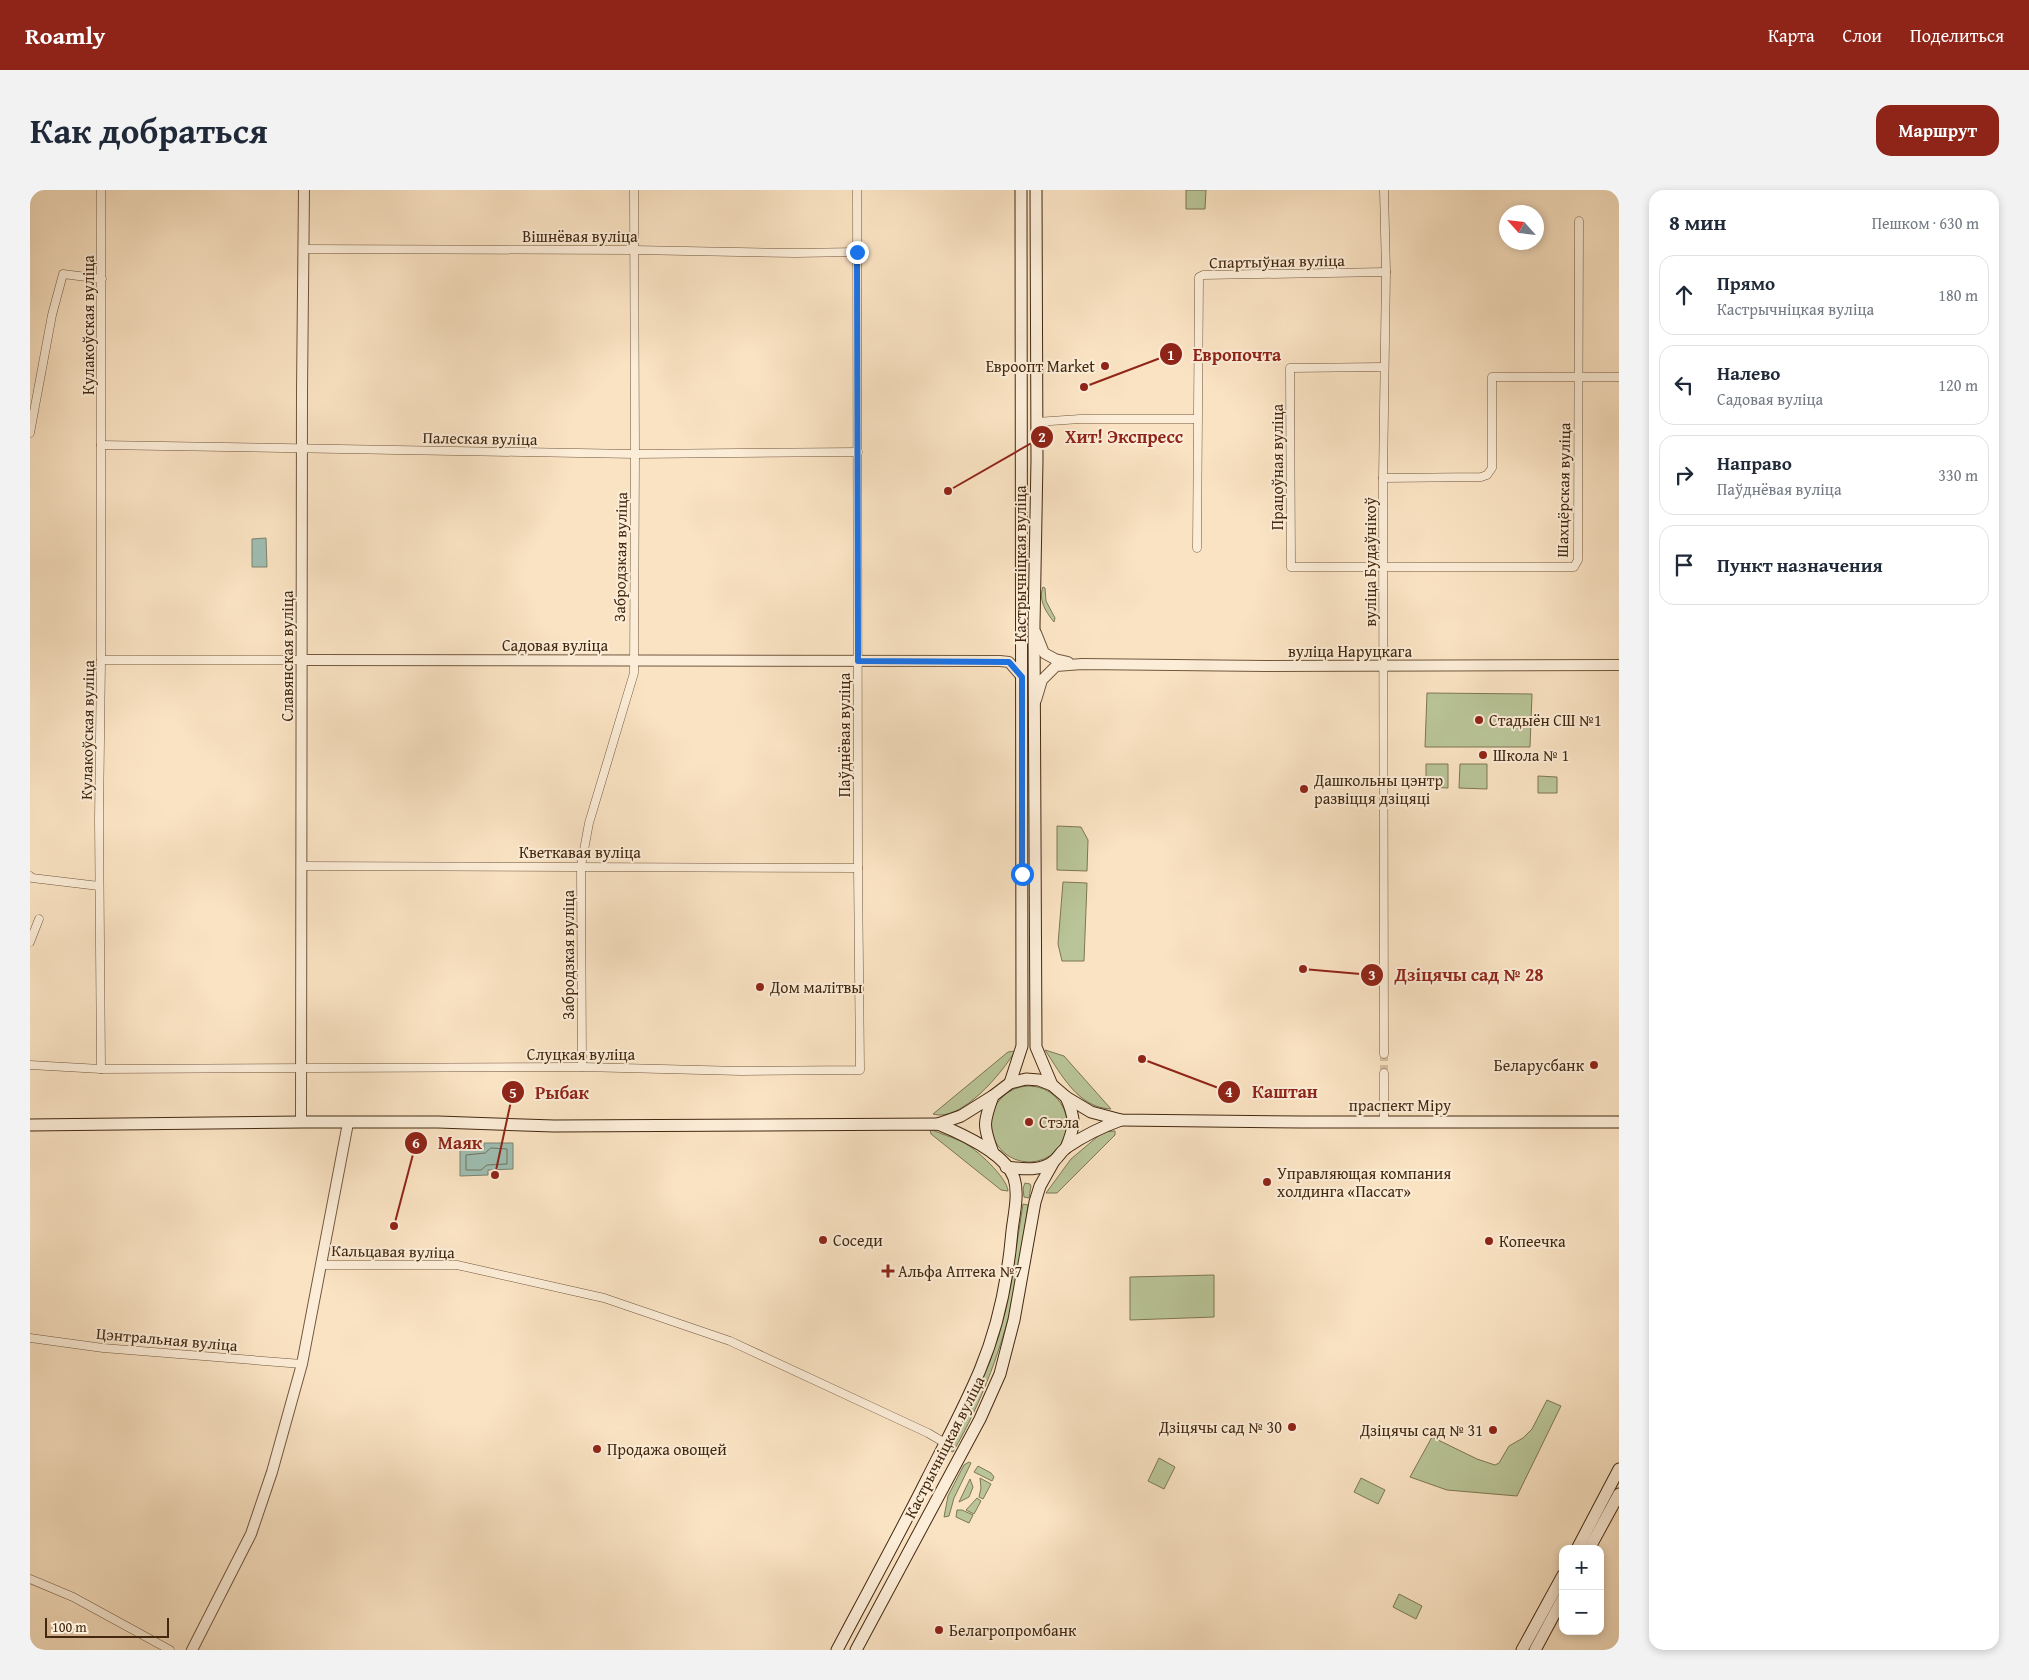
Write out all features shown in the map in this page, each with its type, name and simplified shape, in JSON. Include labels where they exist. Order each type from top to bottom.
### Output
[{"type":"main road","name":"Кастрычніцкая вуліца","points":[[1010,1083],[1022,1046],[1021,190]]},
{"type":"main road","name":"Кастрычніцкая вуліца","points":[[1036,190],[1034,626],[1036,700],[1036,1047],[1052,1084]]},
{"type":"main road","points":[[30,1125],[301,1122],[438,1122],[554,1126],[938,1124],[961,1116],[1010,1083],[1026,1079],[1040,1080],[1052,1084],[1066,1097],[1091,1112],[1121,1120]]},
{"type":"main road","points":[[992,1153],[984,1130],[986,1114],[993,1096]]},
{"type":"main road","points":[[1066,1097],[1073,1113],[1074,1128],[1066,1148]]},
{"type":"main road","points":[[938,1124],[958,1132],[992,1153],[1006,1167],[1028,1169],[1039,1168],[1054,1161],[1066,1148],[1093,1132],[1121,1120]]},
{"type":"main road","name":"праспект Міру","points":[[1121,1120],[1619,1122]]},
{"type":"main road","name":"Кастрычніцкая вуліца","points":[[856,1650],[980,1419],[1000,1374],[1014,1320],[1035,1202],[1040,1186],[1054,1161]]},
{"type":"main road","name":"Кастрычніцкая вуліца","points":[[837,1650],[946,1443],[981,1369],[999,1310],[1010,1256],[1016,1188],[1013,1176],[1006,1167]]},
{"type":"main road","points":[[1579,1545],[1619,1469]]},
{"type":"main road","points":[[1591,1545],[1619,1494]]},
{"type":"main road","points":[[1522,1650],[1559,1581]]},
{"type":"main road","points":[[1535,1650],[1559,1605]]},
{"type":"street","name":"Кулакоўская вуліца","points":[[96,1069],[96,886],[101,660],[101,445],[98,278],[101,190]]},
{"type":"street","name":"Славянская вуліца","points":[[301,1122],[304,190]]},
{"type":"street","name":"Забродзкая вуліца","points":[[582,1067],[581,866],[589,823],[634,673],[634,190]]},
{"type":"street","name":"Паўднёвая вуліца","points":[[857,190],[860,1070]]},
{"type":"street","name":"вуліца Будаўнікоў","points":[[1384,190],[1386,272],[1383,478],[1384,1054]]},
{"type":"street","name":"Шахцёрская вуліца","points":[[1384,567],[1572,567],[1576,565],[1578,560],[1579,222]]},
{"type":"street","name":"Вішнёвая вуліца","points":[[304,249],[857,252]]},
{"type":"street","name":"Спартыўная вуліца","points":[[1197,548],[1199,278],[1202,275],[1386,272]]},
{"type":"street","points":[[30,433],[52,316],[63,274],[98,278]]},
{"type":"street","name":"Працоўная вуліца","points":[[1384,367],[1290,368],[1291,567],[1384,567]]},
{"type":"street","points":[[1383,478],[1484,476],[1492,468],[1492,377],[1619,377]]},
{"type":"street","points":[[1036,422],[1197,419]]},
{"type":"street","name":"Палеская вуліца","points":[[101,445],[302,450],[635,454],[858,452]]},
{"type":"street","points":[[1034,626],[1044,654],[1055,659],[1082,664]]},
{"type":"street","points":[[1022,646],[1009,662],[1022,677]]},
{"type":"street","name":"Садовая вуліца","points":[[101,660],[1009,662]]},
{"type":"street","points":[[1036,700],[1042,680],[1056,666],[1082,664]]},
{"type":"street","name":"вуліца Наруцкага","points":[[1082,664],[1619,665]]},
{"type":"street","name":"Кветкавая вуліца","points":[[302,866],[858,868]]},
{"type":"street","points":[[31,877],[96,886]]},
{"type":"street","points":[[30,942],[39,919]]},
{"type":"street","points":[[30,1065],[96,1069],[301,1069]]},
{"type":"street","name":"Слуцкая вуліца","points":[[301,1069],[582,1067],[741,1071],[860,1070]]},
{"type":"street","points":[[1384,1073],[1384,1122]]},
{"type":"street","name":"Кальцавая вуліца","points":[[348,1123],[322,1265],[458,1265],[604,1298],[730,1341],[752,1352]]},
{"type":"street","points":[[192,1650],[251,1534],[272,1472],[302,1364],[322,1265]]},
{"type":"street","name":"Цэнтральная вуліца","points":[[30,1338],[103,1348],[302,1364]]},
{"type":"street","name":"Кастрычніцкая вуліца","points":[[752,1352],[946,1443]]},
{"type":"street","points":[[30,1579],[73,1597],[170,1650]]},
{"type":"green space","points":[[1186,190],[1206,190],[1205,209],[1186,209]]},
{"type":"green space","points":[[1043,587],[1045,588],[1046,601],[1055,618],[1054,622],[1042,601]]},
{"type":"green space","name":"Стадыён СШ №1","points":[[1427,693],[1532,694],[1530,747],[1425,747]]},
{"type":"green space","points":[[1426,764],[1448,764],[1448,788],[1426,787]]},
{"type":"green space","points":[[1460,764],[1487,764],[1487,789],[1459,788]]},
{"type":"green space","points":[[1538,776],[1557,777],[1557,793],[1538,793]]},
{"type":"green space","points":[[1057,826],[1081,827],[1088,840],[1087,871],[1057,870]]},
{"type":"green space","points":[[1063,882],[1087,883],[1084,961],[1062,961],[1058,944]]},
{"type":"green space","points":[[1045,1050],[1064,1056],[1111,1109],[1089,1103],[1080,1096],[1064,1079]]},
{"type":"green space","points":[[1015,1051],[991,1083],[968,1104],[944,1115],[933,1114],[1008,1052]]},
{"type":"green space","points":[[1029,1086],[1043,1089],[1056,1097],[1064,1110],[1067,1124],[1064,1138],[1056,1151],[1043,1159],[1029,1162],[1015,1159],[1002,1151],[994,1138],[991,1124],[994,1110],[1002,1097],[1015,1089]]},
{"type":"green space","points":[[930,1129],[963,1142],[975,1151],[997,1171],[1008,1191],[1001,1190],[931,1134]]},
{"type":"green space","points":[[1115,1131],[1115,1135],[1057,1193],[1046,1193],[1071,1159],[1103,1132]]},
{"type":"green space","points":[[1025,1183],[1031,1186],[1029,1198],[1024,1197],[1023,1188]]},
{"type":"green space","points":[[1023,1204],[1028,1205],[1021,1257],[1016,1288],[1005,1331],[982,1393],[953,1452],[949,1450],[979,1384],[1012,1275]]},
{"type":"green space","points":[[1214,1275],[1214,1317],[1130,1320],[1130,1277]]},
{"type":"green space","points":[[1547,1400],[1561,1406],[1517,1496],[1447,1490],[1410,1477],[1432,1437],[1477,1459],[1495,1465],[1499,1463],[1509,1446],[1523,1438],[1532,1429]]},
{"type":"green space","points":[[1159,1458],[1175,1467],[1164,1489],[1148,1481]]},
{"type":"green space","points":[[969,1462],[971,1463],[954,1498],[949,1516],[944,1517],[948,1496],[964,1465]]},
{"type":"green space","points":[[978,1466],[991,1473],[994,1477],[992,1481],[974,1472]]},
{"type":"green space","points":[[980,1478],[991,1484],[983,1499],[979,1497],[981,1488]]},
{"type":"green space","points":[[1361,1478],[1385,1490],[1378,1504],[1354,1492]]},
{"type":"green space","points":[[970,1479],[973,1487],[969,1497],[959,1502]]},
{"type":"green space","points":[[977,1498],[981,1501],[974,1514],[966,1510]]},
{"type":"green space","points":[[957,1510],[973,1515],[969,1523],[956,1517]]},
{"type":"green space","points":[[1399,1594],[1422,1606],[1416,1619],[1393,1607]]},
{"type":"water","points":[[266,538],[267,567],[252,567],[252,539]]},
{"type":"water","points":[[484,1143],[513,1143],[513,1169],[488,1170],[488,1175],[460,1176],[460,1149],[484,1149]]},
{"type":"tunnel","points":[[1384,1054],[1384,1073]]},
{"type":"place","name":"Евроопт Market","points":[[1105,366]]},
{"type":"place","name":"Европочта","points":[[1084,387]]},
{"type":"place","name":"Хит! Экспресс","points":[[948,491]]},
{"type":"place","name":"Стадыён СШ №1","points":[[1479,720]]},
{"type":"place","name":"Школа № 1","points":[[1483,755]]},
{"type":"place","name":"Дашкольны цэнтр развіцця дзіцяці","points":[[1304,789]]},
{"type":"place","name":"Дзіцячы сад № 28","points":[[1303,969]]},
{"type":"place","name":"Дом малітвы","points":[[760,987]]},
{"type":"place","name":"Каштан","points":[[1142,1059]]},
{"type":"place","name":"Беларусбанк","points":[[1594,1065]]},
{"type":"place","name":"Стэла","points":[[1029,1122]]},
{"type":"place","name":"Рыбак","points":[[495,1175]]},
{"type":"place","name":"Управляющая компания холдинга «Пассат»","points":[[1267,1182]]},
{"type":"place","name":"Маяк","points":[[394,1226]]},
{"type":"place","name":"Соседи","points":[[823,1240]]},
{"type":"place","name":"Копеечка","points":[[1489,1241]]},
{"type":"place","name":"Альфа Аптека №7","points":[[888,1271]]},
{"type":"place","name":"Дзіцячы сад № 30","points":[[1292,1427]]},
{"type":"place","name":"Дзіцячы сад № 31","points":[[1493,1430]]},
{"type":"place","name":"Продажа овощей","points":[[597,1449]]},
{"type":"place","name":"Белагропромбанк","points":[[939,1630]]},
{"type":"route","points":[[857,252],[858,661],[1009,662],[1022,677],[1022,874]]}]
